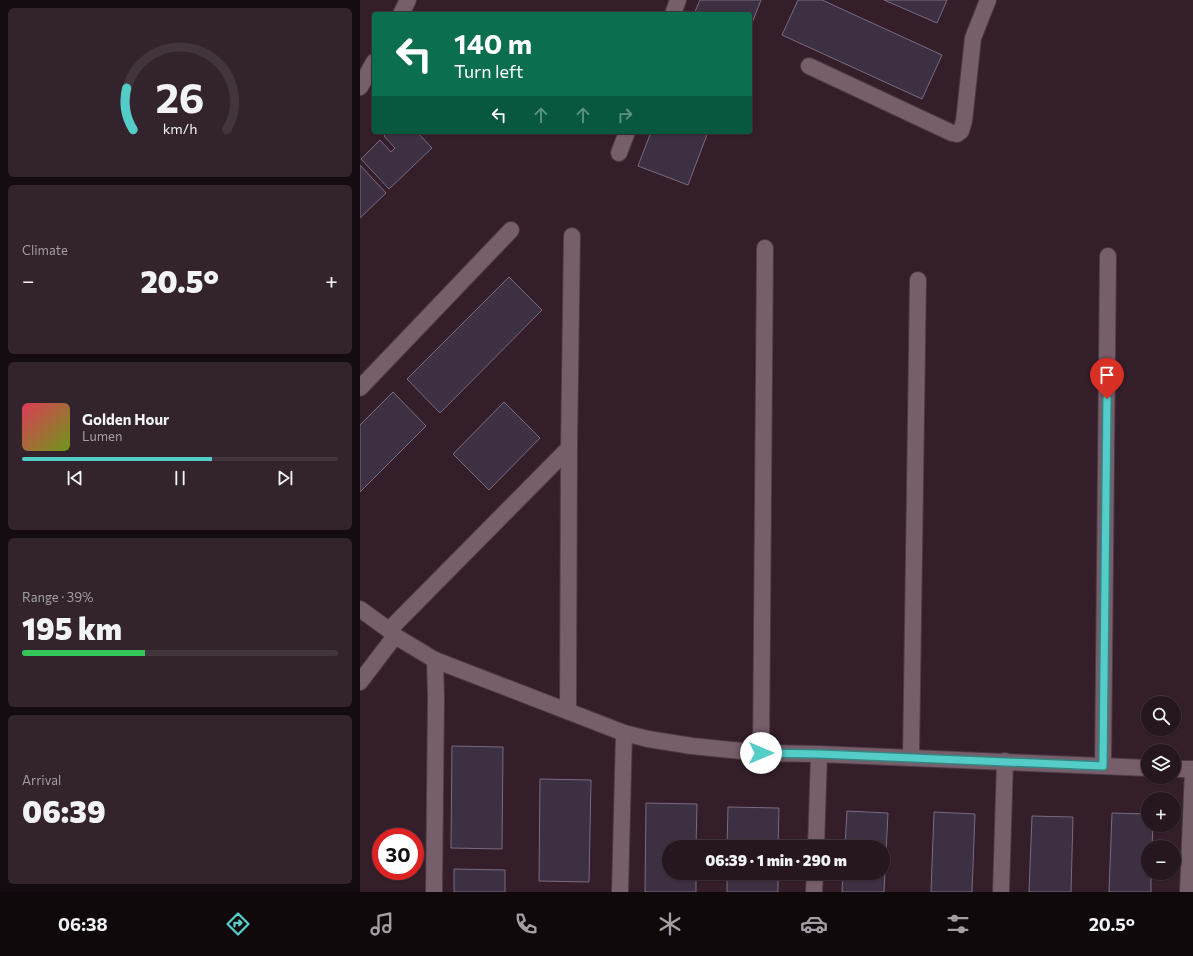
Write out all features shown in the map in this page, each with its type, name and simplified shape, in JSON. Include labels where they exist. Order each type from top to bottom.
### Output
[{"type":"street","points":[[402,12],[408,0]]},
{"type":"street","points":[[674,12],[678,0]]},
{"type":"street","points":[[809,66],[952,134],[957,134],[961,131],[964,122],[973,38],[988,0]]},
{"type":"street","points":[[360,87],[372,66]]},
{"type":"street","points":[[619,153],[626,134]]},
{"type":"street","points":[[360,388],[511,230]]},
{"type":"street","points":[[568,711],[569,448],[572,236]]},
{"type":"street","points":[[761,753],[765,248]]},
{"type":"street","points":[[1103,766],[1108,256]]},
{"type":"street","points":[[911,758],[918,280]]},
{"type":"street","points":[[360,682],[392,633],[569,448]]},
{"type":"street","points":[[360,609],[392,633],[435,660],[624,733],[648,739],[692,746],[761,753],[819,754],[1141,768]]},
{"type":"street","points":[[434,892],[435,660]]},
{"type":"street","points":[[620,892],[624,733]]},
{"type":"street","points":[[816,840],[819,754]]},
{"type":"street","points":[[1001,892],[1005,762]]},
{"type":"street","points":[[1181,769],[1193,770],[1188,892]]},
{"type":"street","points":[[814,892],[815,880]]},
{"type":"building","points":[[700,0],[761,0],[752,23],[752,12],[695,12]]},
{"type":"building","points":[[798,0],[822,0],[942,55],[922,99],[782,35]]},
{"type":"building","points":[[884,0],[947,0],[937,23]]},
{"type":"building","points":[[386,134],[419,134],[432,148],[389,189],[361,159],[380,140],[391,152],[395,148],[384,136]]},
{"type":"building","points":[[650,134],[707,134],[688,185],[638,166]]},
{"type":"building","points":[[360,165],[386,193],[360,218]]},
{"type":"building","points":[[509,277],[542,310],[440,413],[407,379]]},
{"type":"building","points":[[393,392],[426,426],[360,492],[360,425]]},
{"type":"building","points":[[504,402],[540,438],[489,490],[453,454]]},
{"type":"building","points":[[452,746],[503,747],[502,849],[451,848]]},
{"type":"building","points":[[540,779],[591,780],[589,882],[539,881]]},
{"type":"building","points":[[646,803],[697,804],[696,840],[662,840],[662,880],[696,880],[696,892],[645,892]]},
{"type":"building","points":[[728,807],[779,808],[778,840],[727,840]]},
{"type":"building","points":[[847,811],[888,813],[887,840],[845,840]]},
{"type":"building","points":[[934,812],[975,814],[972,892],[931,892]]},
{"type":"building","points":[[1112,813],[1141,814],[1141,832],[1153,832],[1152,840],[1141,840],[1141,880],[1151,880],[1151,892],[1109,892]]},
{"type":"building","points":[[1032,816],[1073,817],[1071,892],[1029,892]]},
{"type":"building","points":[[454,869],[505,870],[505,892],[454,892]]},
{"type":"building","points":[[727,880],[778,880],[778,892],[727,892]]},
{"type":"building","points":[[843,880],[885,880],[884,892],[842,892]]},
{"type":"route","points":[[761,753],[819,754],[1103,766],[1107,399]]}]
